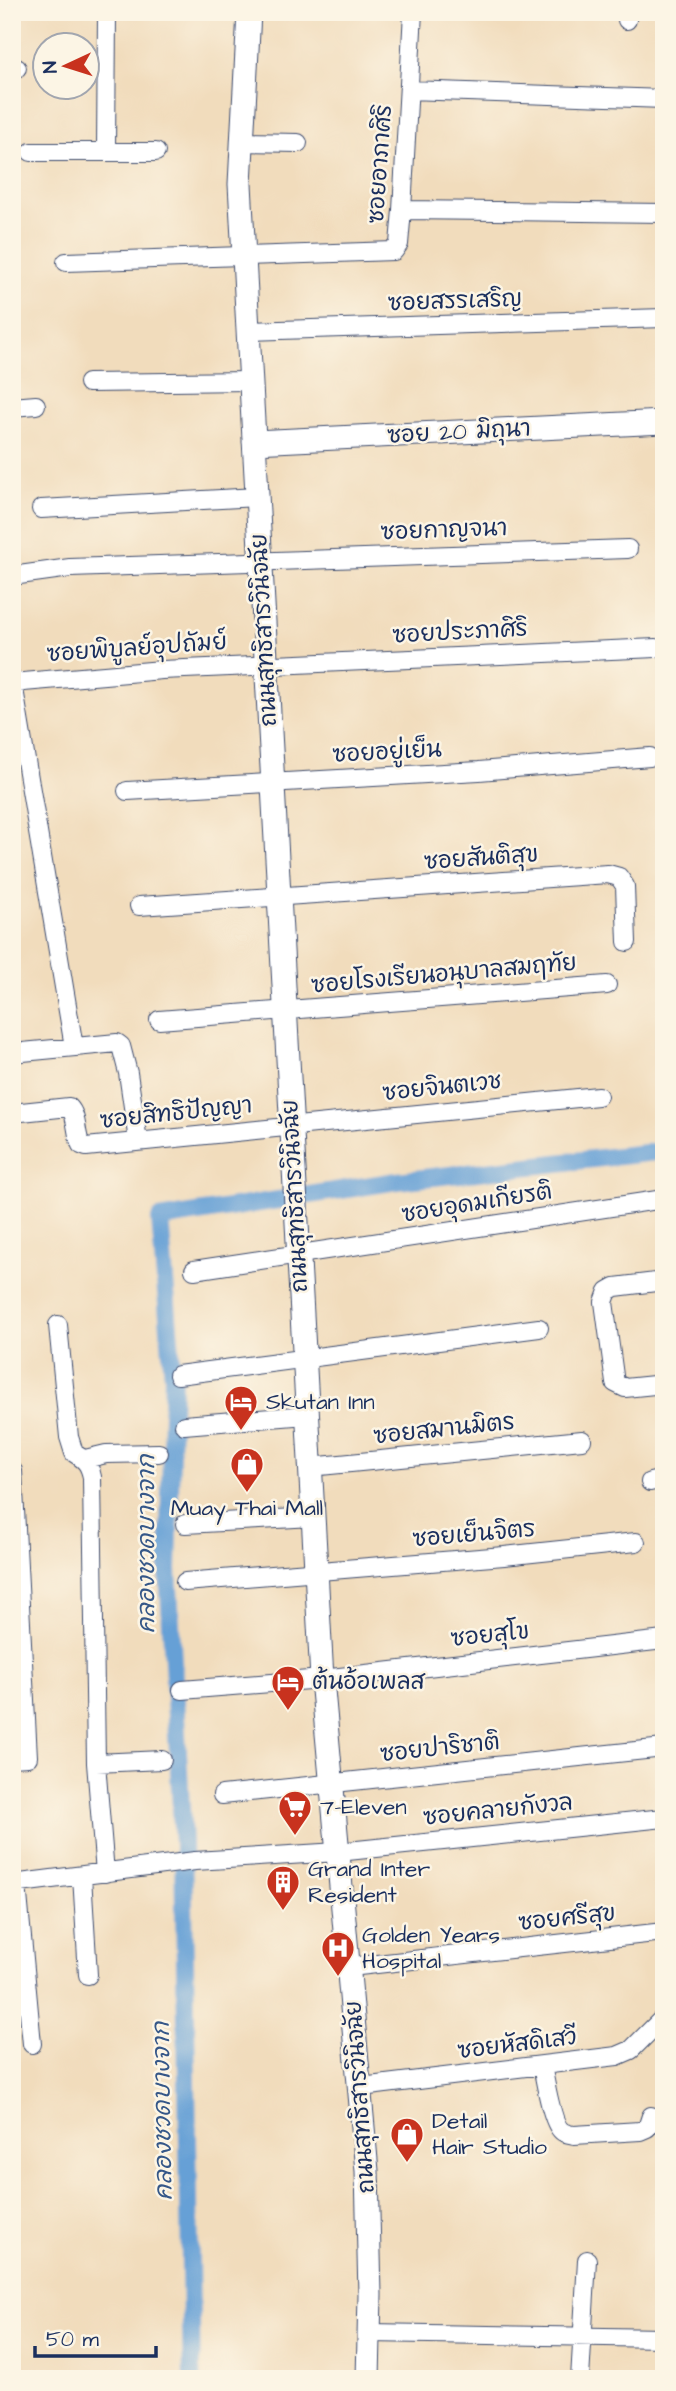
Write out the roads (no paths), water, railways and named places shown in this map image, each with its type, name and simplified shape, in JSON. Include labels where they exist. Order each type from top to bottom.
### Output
[{"type":"street","points":[[106,152],[107,12]]},
{"type":"street","name":"ถนนสุทธิสารวินิจฉัย","points":[[250,12],[240,142],[240,184],[322,1679],[368,2181],[368,2379]]},
{"type":"street","name":"ซอยอาภาศิริ","points":[[244,257],[394,251],[399,244],[413,12]]},
{"type":"street","points":[[102,65],[106,65]]},
{"type":"street","points":[[409,90],[664,99]]},
{"type":"street","points":[[240,142],[298,143]]},
{"type":"street","points":[[31,152],[156,152]]},
{"type":"street","points":[[402,210],[664,213]]},
{"type":"street","points":[[66,262],[244,257]]},
{"type":"street","name":"ซอยสรรเสริญ","points":[[248,331],[664,318]]},
{"type":"street","points":[[88,383],[251,381]]},
{"type":"street","points":[[12,407],[36,405]]},
{"type":"street","name":"ซอย 20 มิถุนา","points":[[254,442],[664,422]]},
{"type":"street","points":[[41,509],[257,497]]},
{"type":"street","name":"ซอยกาญจนา","points":[[12,576],[70,568],[628,549]]},
{"type":"street","name":"ซอยประภาศิริ","points":[[266,665],[656,648]]},
{"type":"street","name":"ซอยพิบูลย์อุปถัมย์","points":[[12,683],[107,673],[266,665]]},
{"type":"street","points":[[12,683],[74,1047]]},
{"type":"street","name":"ซอยอยู่เย็น","points":[[127,791],[479,771],[650,757]]},
{"type":"street","name":"ซอยสันติสุข","points":[[279,897],[607,874],[619,877],[625,886],[627,942]]},
{"type":"street","points":[[139,906],[279,897]]},
{"type":"street","name":"ซอยโรงเรียนอนุบาลสมฤทัย","points":[[159,1020],[607,985]]},
{"type":"street","points":[[12,1054],[110,1042],[121,1046],[128,1073],[138,1141]]},
{"type":"street","name":"ซอยจินตเวช","points":[[291,1126],[598,1096]]},
{"type":"street","name":"ซอยสิทธิปัญญา","points":[[12,1113],[69,1107],[74,1114],[81,1145],[291,1126]]},
{"type":"street","name":"ซอยอุดมเกียรติ","points":[[194,1270],[664,1199]]},
{"type":"street","points":[[664,1281],[615,1287],[608,1291],[604,1302],[615,1383],[625,1388],[664,1384]]},
{"type":"street","points":[[32,2044],[15,1884],[105,1873],[96,1763],[92,1477],[85,1459],[74,1453],[69,1437],[58,1325]]},
{"type":"street","points":[[178,1376],[539,1328]]},
{"type":"street","points":[[184,1425],[307,1415]]},
{"type":"street","name":"ซอยสมานมิตร","points":[[310,1467],[582,1440]]},
{"type":"street","points":[[85,1459],[106,1454],[159,1453]]},
{"type":"street","points":[[12,1758],[28,1757],[13,1471]]},
{"type":"street","points":[[185,1524],[313,1517]]},
{"type":"street","name":"ซอยเย็นจิตร","points":[[185,1582],[504,1556],[636,1542]]},
{"type":"street","name":"ซอยสุโข","points":[[182,1690],[322,1679],[664,1640]]},
{"type":"street","name":"ซอยปาริชาติ","points":[[222,1795],[664,1748]]},
{"type":"street","points":[[96,1763],[162,1759]]},
{"type":"street","name":"ซอยคลายกังวล","points":[[105,1873],[195,1861],[338,1852],[664,1818]]},
{"type":"street","points":[[82,1876],[88,1975]]},
{"type":"street","name":"ซอยศรีสุข","points":[[350,1967],[664,1932]]},
{"type":"street","name":"ซอยหัสดิเสวี","points":[[361,2087],[617,2056],[631,2050],[664,2017]]},
{"type":"street","points":[[542,2066],[554,2116],[559,2129],[564,2133],[574,2135],[640,2131],[647,2128],[651,2116]]},
{"type":"street","points":[[580,2379],[587,2260]]},
{"type":"street","points":[[369,2333],[664,2338]]},
{"type":"waterway","name":"คลองชวดบางจาก","points":[[664,1042],[664,1094]]},
{"type":"waterway","name":"คลองชวดบางจาก","points":[[192,2379],[183,1844],[168,1570],[173,1377],[160,1219],[397,1181],[664,1151]]},
{"type":"place","name":"Skutan Inn","points":[[241,1432]]},
{"type":"place","name":"Muay Thai Mall","points":[[247,1494]]},
{"type":"place","name":"ต้นอ้อเพลส","points":[[288,1712]]},
{"type":"place","name":"7-Eleven","points":[[295,1837]]},
{"type":"place","name":"Grand Inter Resident","points":[[283,1912]]},
{"type":"place","name":"Golden Years Hospital","points":[[338,1978]]},
{"type":"place","name":"Detail Hair Studio","points":[[407,2164]]}]
